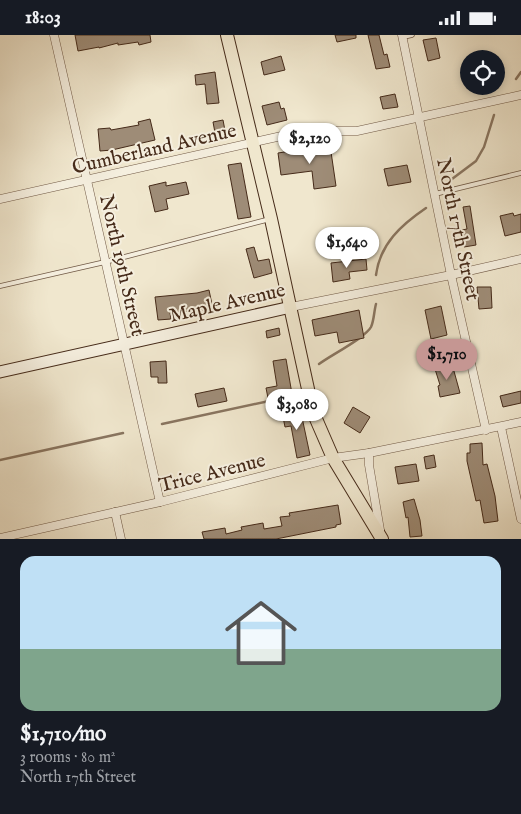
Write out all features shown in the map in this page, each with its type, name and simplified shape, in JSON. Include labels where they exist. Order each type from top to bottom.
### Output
[{"type":"main road","points":[[227,35],[314,412],[333,459],[381,539]]},
{"type":"street","name":"North 19th Street","points":[[54,35],[160,502]]},
{"type":"street","name":"North 17th Street","points":[[403,36],[451,275],[486,430]]},
{"type":"street","name":"Cumberland Avenue","points":[[0,199],[304,131],[357,131],[521,95]]},
{"type":"street","name":"Maple Avenue","points":[[0,372],[291,307],[521,259]]},
{"type":"street","name":"Trice Avenue","points":[[0,538],[160,502],[333,459],[521,422]]},
{"type":"street","points":[[501,427],[521,519]]},
{"type":"street","points":[[370,453],[369,465],[381,539]]},
{"type":"street","points":[[115,512],[121,539]]},
{"type":"lane","points":[[403,36],[412,35]]},
{"type":"lane","points":[[435,194],[521,173]]},
{"type":"lane","points":[[0,286],[271,219]]},
{"type":"building","points":[[75,35],[150,35],[151,42],[139,45],[138,42],[118,45],[118,43],[78,51]]},
{"type":"building","points":[[335,35],[356,35],[356,38],[337,42]]},
{"type":"building","points":[[368,35],[379,35],[384,55],[387,54],[390,67],[376,69]]},
{"type":"building","points":[[436,38],[440,58],[428,61],[423,40]]},
{"type":"building","points":[[281,56],[285,70],[264,75],[261,62]]},
{"type":"building","points":[[215,72],[219,103],[207,104],[205,84],[196,85],[195,75]]},
{"type":"building","points":[[395,94],[398,107],[383,109],[380,97]]},
{"type":"building","points":[[279,102],[281,109],[284,108],[287,120],[267,125],[262,106]]},
{"type":"building","points":[[150,119],[155,140],[100,151],[98,129],[110,128],[111,130],[139,125],[138,122]]},
{"type":"building","points":[[223,120],[226,136],[216,138],[213,122]]},
{"type":"building","points":[[330,145],[336,186],[314,189],[312,171],[281,175],[278,153]]},
{"type":"building","points":[[241,163],[251,217],[238,219],[228,165]]},
{"type":"building","points":[[407,165],[411,182],[388,186],[384,169]]},
{"type":"building","points":[[166,182],[166,186],[186,182],[189,194],[166,199],[168,209],[155,212],[149,186]]},
{"type":"building","points":[[470,206],[476,245],[464,247],[462,230],[467,229],[463,207]]},
{"type":"building","points":[[513,213],[514,216],[521,214],[521,232],[505,236],[500,216]]},
{"type":"building","points":[[254,247],[258,261],[269,259],[272,273],[254,278],[246,249]]},
{"type":"building","points":[[366,259],[367,270],[349,272],[350,279],[333,282],[331,263]]},
{"type":"building","points":[[477,287],[491,287],[492,308],[479,309]]},
{"type":"building","points":[[209,290],[213,309],[170,313],[171,319],[158,320],[155,297]]},
{"type":"building","points":[[441,306],[447,335],[431,339],[425,310]]},
{"type":"building","points":[[359,310],[364,338],[339,343],[337,332],[315,336],[312,320]]},
{"type":"building","points":[[279,328],[280,335],[267,338],[266,331]]},
{"type":"building","points":[[286,359],[292,394],[268,398],[266,388],[277,386],[273,361]]},
{"type":"building","points":[[166,361],[167,383],[158,383],[158,377],[151,377],[150,362]]},
{"type":"building","points":[[452,364],[460,393],[440,397],[438,386],[440,385],[435,369]]},
{"type":"building","points":[[224,388],[227,401],[198,407],[195,394]]},
{"type":"building","points":[[521,391],[521,403],[503,407],[500,396]]},
{"type":"building","points":[[353,407],[370,417],[360,433],[344,423]]},
{"type":"building","points":[[300,408],[310,455],[297,458],[291,426],[285,427],[282,412]]},
{"type":"building","points":[[482,443],[483,465],[487,464],[495,496],[498,521],[484,523],[480,500],[476,501],[467,461],[467,453],[470,453],[470,444]]},
{"type":"building","points":[[434,455],[436,467],[426,469],[424,457]]},
{"type":"building","points":[[416,464],[419,481],[398,484],[395,467]]},
{"type":"building","points":[[414,499],[422,536],[410,537],[408,517],[406,518],[403,502]]},
{"type":"building","points":[[338,505],[341,524],[336,525],[336,527],[276,539],[204,539],[202,532],[225,528],[226,534],[242,530],[241,527],[263,523],[264,529],[282,526],[280,517],[290,516],[289,513]]},
{"type":"waterway","points":[[516,79],[521,72]]},
{"type":"waterway","points":[[448,182],[476,161],[484,147],[494,115]]},
{"type":"waterway","points":[[376,275],[382,254],[393,236],[408,221],[426,208]]},
{"type":"waterway","points":[[319,364],[368,331],[372,325],[376,304]]},
{"type":"waterway","points":[[162,424],[297,395]]},
{"type":"waterway","points":[[0,460],[123,433]]}]
